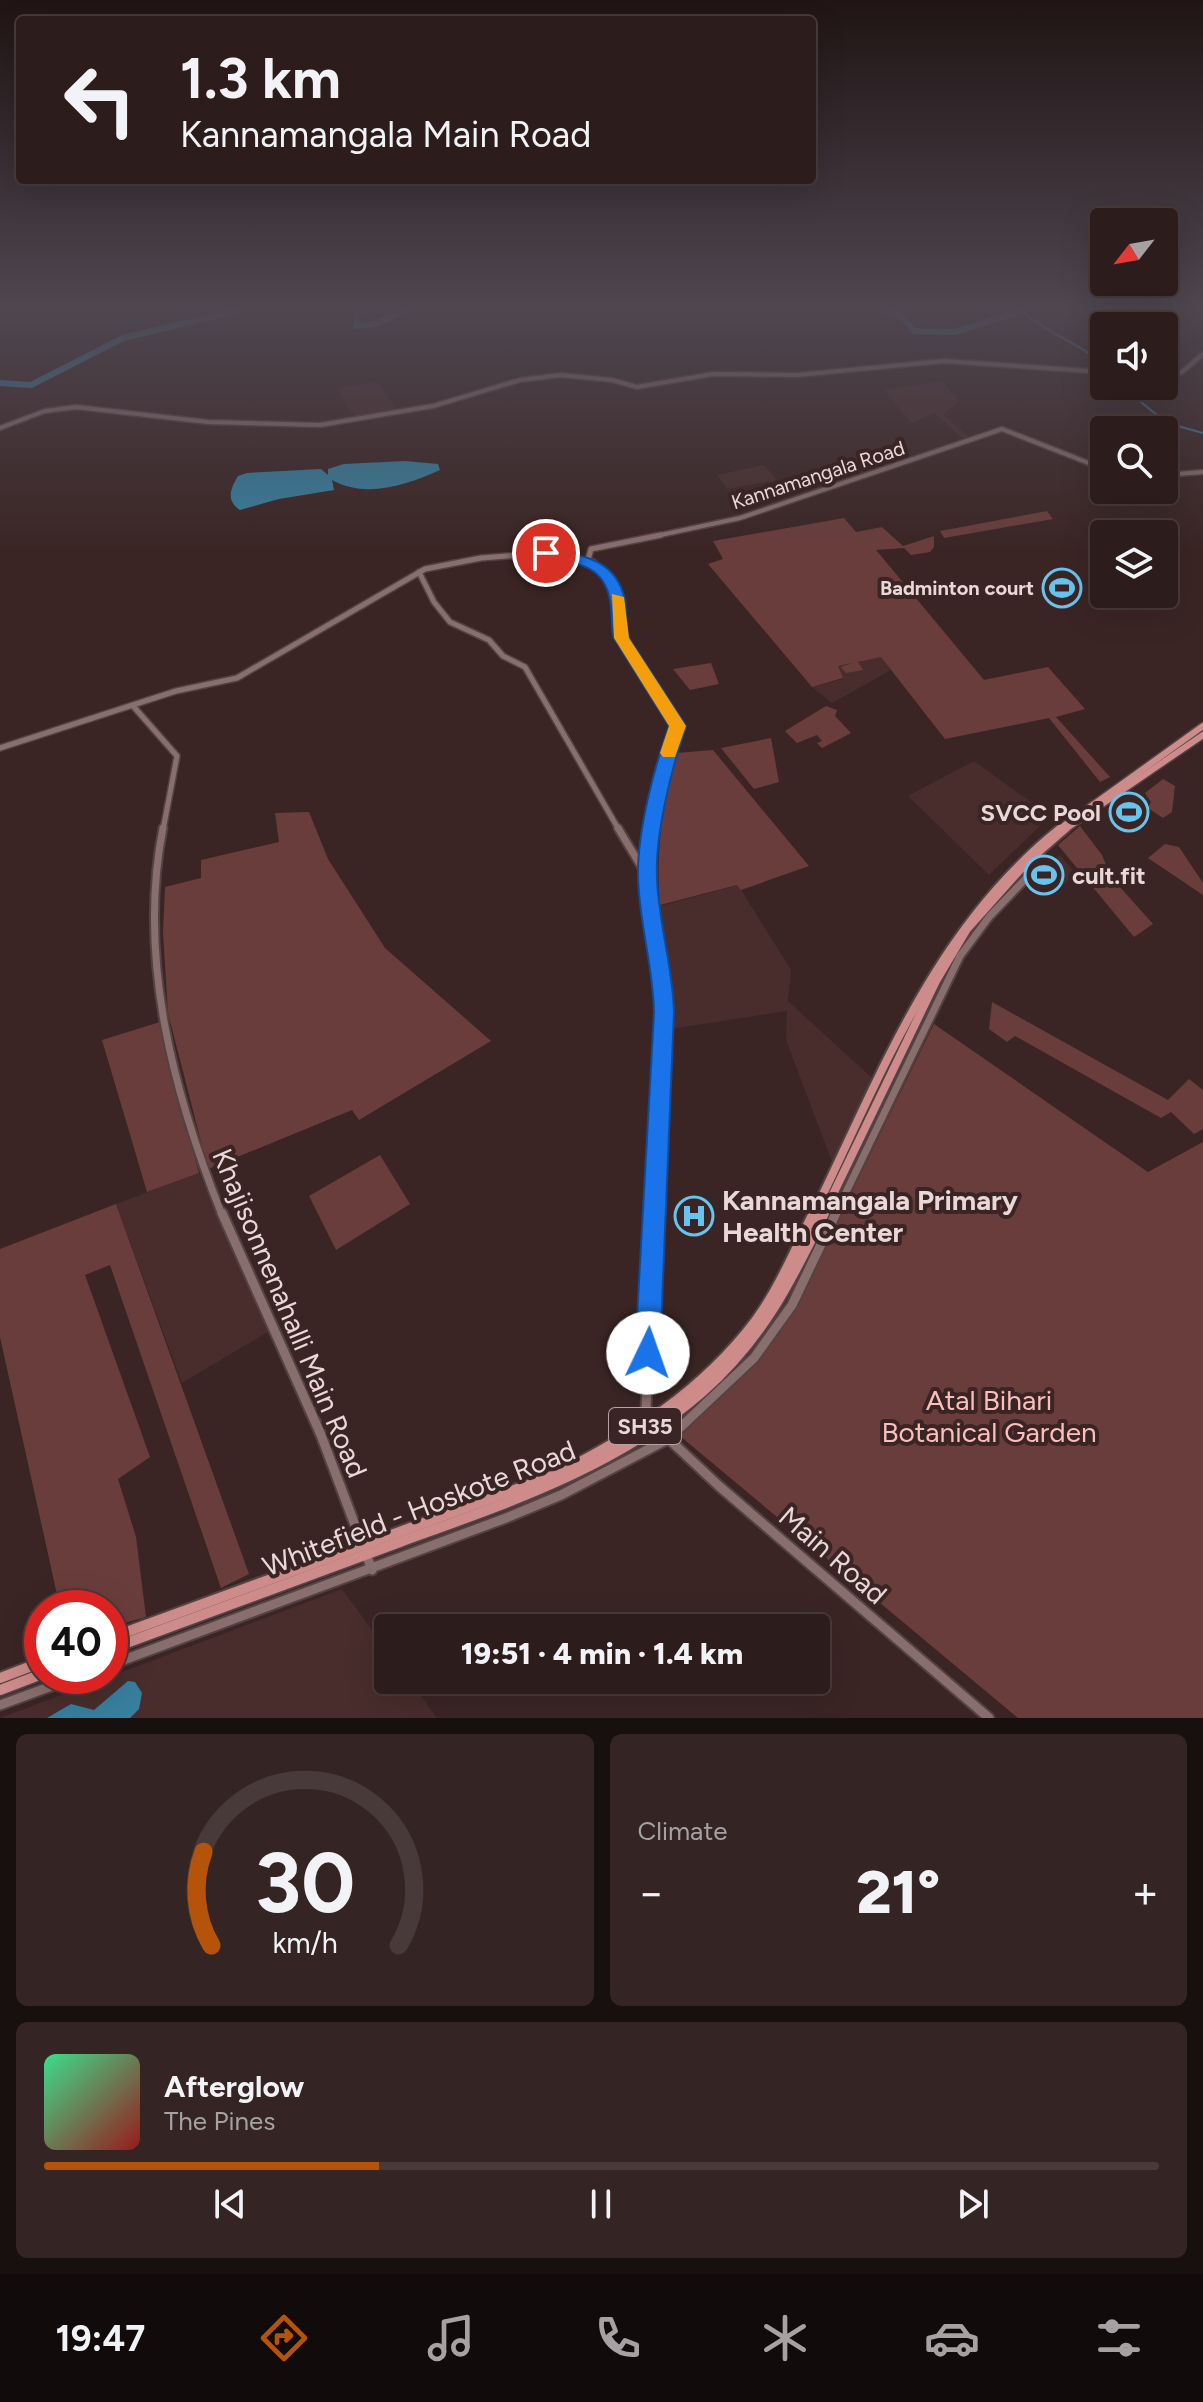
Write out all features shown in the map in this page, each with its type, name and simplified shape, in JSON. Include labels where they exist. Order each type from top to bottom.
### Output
[{"type":"main road","name":"Whitefield - Hoskote Road","points":[[654,1425],[718,1365],[775,1292],[947,943],[1024,856],[1203,726]]},
{"type":"main road","name":"Whitefield - Hoskote Road","points":[[128,1642],[555,1475],[654,1425],[725,1372],[783,1298],[944,966],[973,921],[1027,862],[1083,815],[1114,791],[1203,735]]},
{"type":"main road","name":"Whitefield - Hoskote Road","points":[[128,1632],[366,1551]]},
{"type":"main road","points":[[0,1678],[24,1669]]},
{"type":"main road","points":[[0,1690],[24,1681]]},
{"type":"street","points":[[0,428],[45,411],[76,407],[208,422],[329,424],[444,404],[485,391]]},
{"type":"street","name":"Kannamangala Road","points":[[588,560],[591,549],[751,515],[1002,429],[1090,464]]},
{"type":"street","points":[[1178,474],[1203,472]]},
{"type":"street","points":[[0,748],[176,691],[248,673],[419,572],[512,555],[546,553],[588,560],[604,571],[613,584],[621,638],[678,726],[662,771],[647,876],[663,979],[664,1012],[646,1385],[646,1409],[654,1425]]},
{"type":"street","points":[[419,572],[434,602],[450,622],[489,640],[505,657],[525,667],[569,749],[647,876]]},
{"type":"street","name":"Khajisonnenahalli Main Road","points":[[134,707],[177,756],[157,865],[161,1002],[166,1035],[191,1131],[219,1217],[297,1381],[372,1570]]},
{"type":"street","points":[[128,1658],[372,1570],[561,1495],[668,1439],[754,1358],[792,1305],[960,956],[989,917],[1031,873],[1027,862]]},
{"type":"street","name":"Main Road","points":[[654,1425],[989,1718]]},
{"type":"street","points":[[0,1705],[30,1694]]},
{"type":"shaded area","points":[[338,391],[384,391],[397,411],[355,417]]},
{"type":"shaded area","points":[[885,391],[950,391],[960,402],[943,414],[970,438],[965,440],[934,413],[912,423]]},
{"type":"shaded area","points":[[764,465],[777,480],[727,489],[717,475]]},
{"type":"shaded area","points":[[881,657],[891,670],[832,703],[812,687],[843,679],[837,666]]},
{"type":"shaded area","points":[[974,761],[1050,816],[989,875],[908,796]]},
{"type":"shaded area","points":[[1060,855],[1076,874],[1055,890],[1035,874]]},
{"type":"shaded area","points":[[738,885],[791,970],[788,1001],[872,1078],[832,1162],[786,1040],[787,1011],[671,1029],[660,906]]},
{"type":"shaded area","points":[[199,1173],[268,1332],[182,1383],[116,1204]]},
{"type":"shaded area","points":[[342,1589],[374,1633],[374,1694],[419,1694],[437,1718],[0,1718],[64,1694],[128,1694],[128,1670]]},
{"type":"green space","points":[[1047,511],[1053,519],[944,538],[940,531]]},
{"type":"green space","points":[[844,518],[856,532],[882,527],[903,546],[934,536],[934,547],[930,552],[911,555],[904,548],[876,550],[984,680],[1048,667],[1085,709],[1056,717],[1110,777],[1100,782],[1049,718],[945,739],[881,657],[858,662],[863,670],[846,673],[841,667],[853,663],[838,666],[843,678],[812,687],[708,564],[723,559],[713,541]]},
{"type":"green space","points":[[711,663],[719,684],[690,690],[673,669]]},
{"type":"green space","points":[[826,706],[837,710],[835,716],[851,733],[822,748],[817,743],[822,741],[817,735],[797,743],[785,731]]},
{"type":"green space","points":[[771,738],[779,782],[754,789],[721,748]]},
{"type":"green space","points":[[713,750],[809,866],[741,890],[737,885],[660,905],[661,829],[676,753]]},
{"type":"green space","points":[[1163,779],[1175,786],[1172,812],[1163,818],[1148,808],[1151,802],[1145,793]]},
{"type":"green space","points":[[309,812],[328,859],[385,948],[491,1041],[359,1120],[352,1110],[208,1169],[168,1013],[163,933],[165,887],[201,878],[201,860],[279,842],[275,813]]},
{"type":"green space","points":[[1080,826],[1102,855],[1111,877],[1153,924],[1134,937],[1058,845]]},
{"type":"green space","points":[[1165,844],[1179,847],[1203,883],[1203,895],[1148,858]]},
{"type":"green space","points":[[992,1002],[1168,1100],[1189,1079],[1203,1090],[1203,1129],[1194,1134],[1171,1112],[1161,1118],[1015,1036],[1007,1042],[989,1029]]},
{"type":"green space","points":[[160,1022],[199,1173],[147,1192],[102,1040]]},
{"type":"green space","name":"Atal Bihari Botanical Garden","points":[[934,1024],[1148,1172],[1203,1142],[1203,1718],[1018,1718],[680,1436],[759,1358],[795,1308]]},
{"type":"green space","points":[[380,1155],[410,1204],[336,1250],[309,1196]]},
{"type":"green space","points":[[116,1204],[249,1574],[221,1588],[110,1265],[85,1275],[150,1457],[118,1479],[136,1537],[146,1617],[128,1622],[128,1590],[56,1590],[0,1337],[0,1249]]},
{"type":"water","points":[[405,461],[438,464],[440,470],[386,488],[358,489],[332,480],[334,490],[279,499],[240,510],[231,498],[238,476],[247,473],[321,469],[328,475],[328,469],[344,464]]},
{"type":"water","points":[[128,1681],[135,1682],[142,1693],[139,1709],[130,1718],[47,1718],[71,1704],[94,1710],[113,1694],[128,1694]]},
{"type":"waterway","points":[[1138,400],[1167,423],[1203,433]]},
{"type":"slow traffic","points":[[617,597],[617,623],[621,638],[678,726],[669,753]]},
{"type":"place","name":"Badminton court","points":[[1062,588]]},
{"type":"place","name":"SVCC Pool","points":[[1129,812]]},
{"type":"place","name":"cult.fit","points":[[1044,875]]},
{"type":"place","name":"Kannamangala Primary Health Center","points":[[694,1216]]},
{"type":"route","points":[[546,553],[588,560],[604,571],[613,584],[617,599],[617,623],[621,638],[678,726],[662,771],[647,876],[663,979],[664,1012],[648,1353]]}]
